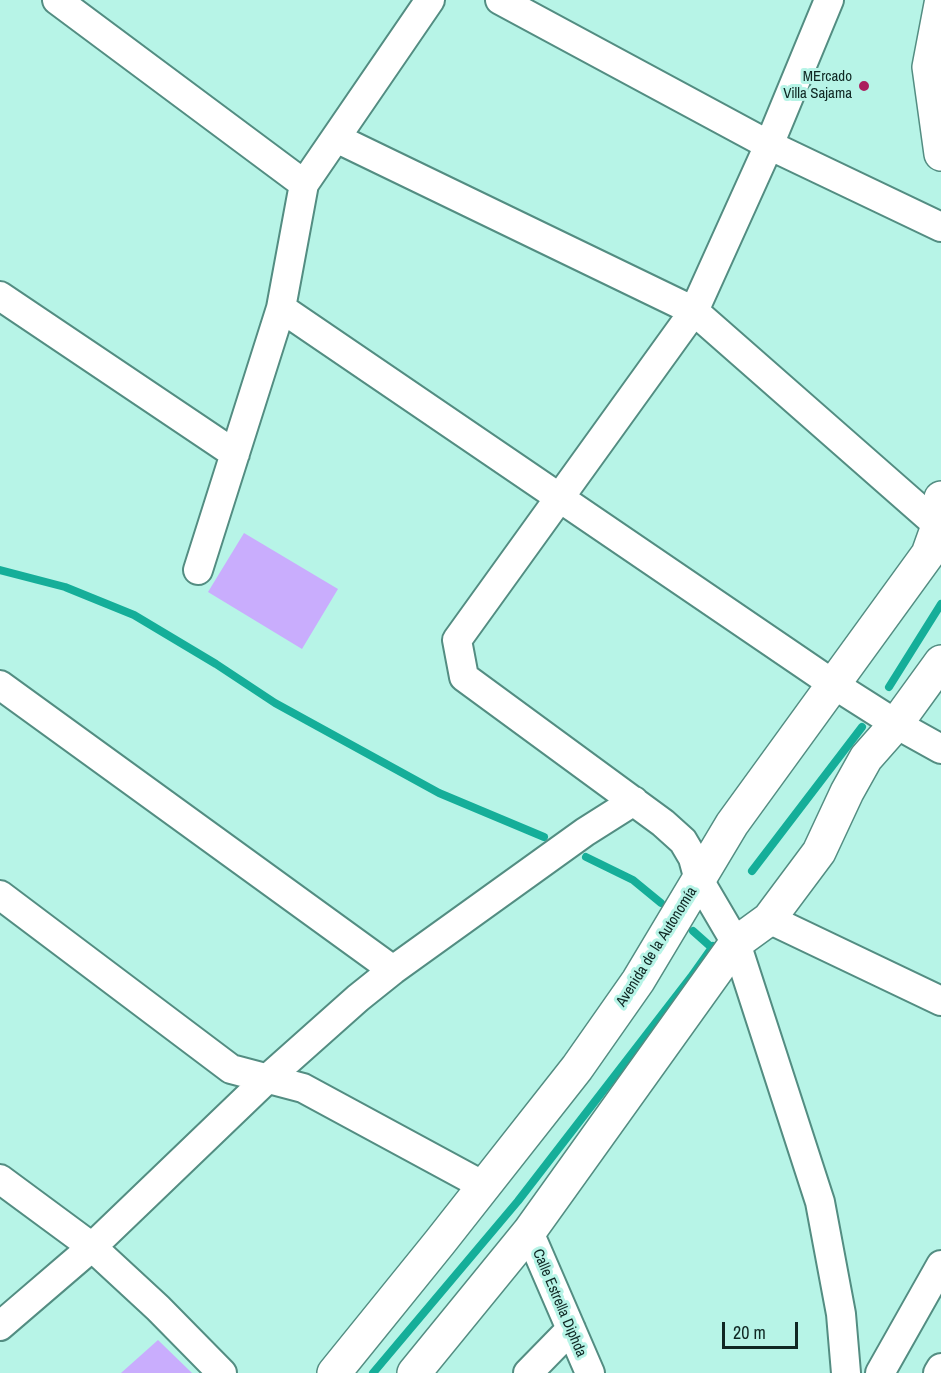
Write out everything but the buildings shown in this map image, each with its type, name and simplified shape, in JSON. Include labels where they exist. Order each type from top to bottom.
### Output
[{"type":"street","points":[[57,0],[304,184]]},
{"type":"street","points":[[198,570],[281,308],[304,184],[430,0]]},
{"type":"street","points":[[500,0],[769,145],[941,227]]},
{"type":"street","points":[[829,0],[769,145],[694,311],[457,640],[464,677],[634,801],[682,840],[693,858],[699,880],[736,943],[820,1202],[840,1314],[846,1373]]},
{"type":"street","points":[[941,4],[930,67],[941,154]]},
{"type":"street","points":[[336,138],[694,311],[940,517]]},
{"type":"street","points":[[0,296],[235,454]]},
{"type":"street","points":[[281,308],[833,684],[941,749]]},
{"type":"street","name":"Avenida de la Autonomía","points":[[334,1373],[577,1068],[638,981],[732,824],[928,554],[940,517]]},
{"type":"street","points":[[414,1373],[529,1232],[736,943],[769,919],[819,852],[866,758],[896,724],[941,662]]},
{"type":"street","points":[[0,685],[393,970]]},
{"type":"street","points":[[0,1326],[92,1247],[267,1079],[393,970],[585,832],[634,801]]},
{"type":"street","points":[[0,895],[231,1069],[303,1088],[484,1186]]},
{"type":"street","points":[[769,919],[941,1000]]},
{"type":"street","points":[[0,1179],[92,1247],[158,1308],[222,1373]]},
{"type":"street","name":"Calle Estrella Diphda","points":[[529,1232],[590,1373]]},
{"type":"street","points":[[880,1373],[941,1264]]},
{"type":"street","points":[[528,1373],[571,1329]]},
{"type":"street","points":[[938,1373],[941,1368]]},
{"type":"shaded area","points":[[244,533],[338,589],[302,649],[208,592]]},
{"type":"shaded area","points":[[158,1340],[192,1373],[121,1373]]},
{"type":"waterway","points":[[0,570],[65,587],[134,615],[216,664],[275,703],[439,793],[544,837]]},
{"type":"waterway","points":[[889,687],[941,604]]},
{"type":"waterway","points":[[752,871],[862,727]]},
{"type":"waterway","points":[[586,857],[633,880],[661,903]]},
{"type":"waterway","points":[[693,931],[711,947]]},
{"type":"waterway","points":[[373,1373],[518,1201],[713,946]]},
{"type":"place","name":"MErcado Villa Sajama","points":[[864,86]]}]
